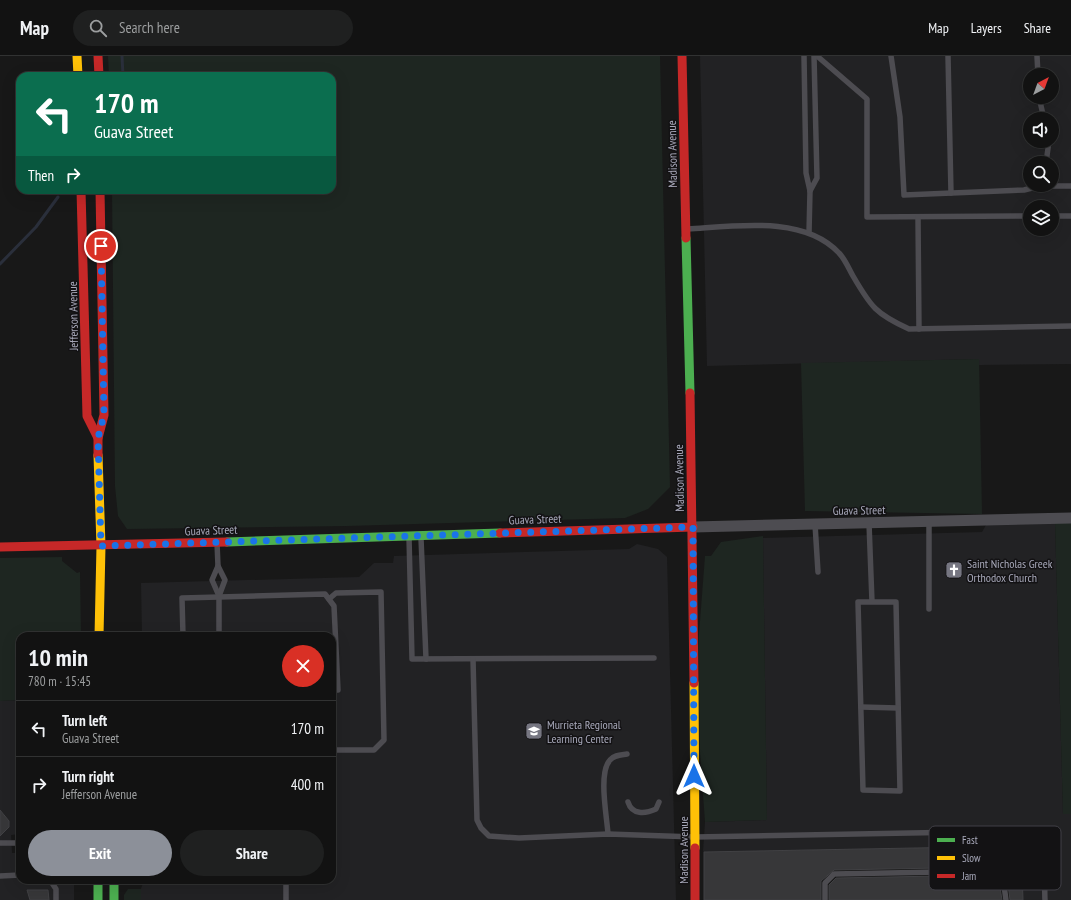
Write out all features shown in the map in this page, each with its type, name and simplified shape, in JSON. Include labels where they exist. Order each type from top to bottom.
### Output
[{"type":"street","points":[[77,56],[78,72]]},
{"type":"street","points":[[98,56],[98,72]]},
{"type":"street","name":"Madison Avenue","points":[[682,56],[693,527],[695,900]]},
{"type":"street","name":"Jefferson Avenue","points":[[82,194],[87,416],[98,438]]},
{"type":"street","name":"Jefferson Avenue","points":[[100,194],[104,415],[98,438],[101,546],[100,632]]},
{"type":"street","name":"Guava Street","points":[[0,547],[101,546],[693,527],[1071,518]]},
{"type":"street","points":[[98,884],[98,900]]},
{"type":"street","points":[[114,884],[114,900]]},
{"type":"lane","points":[[804,56],[806,173],[810,191],[809,233]]},
{"type":"lane","points":[[810,191],[817,178],[816,56]]},
{"type":"lane","points":[[816,56],[867,99],[866,217],[1023,216]]},
{"type":"lane","points":[[891,56],[900,117],[904,195],[1023,190]]},
{"type":"lane","points":[[948,56],[951,193]]},
{"type":"lane","points":[[1037,56],[1038,68]]},
{"type":"lane","points":[[1059,186],[1071,186]]},
{"type":"lane","points":[[1059,216],[1071,216]]},
{"type":"lane","points":[[918,217],[919,329]]},
{"type":"lane","points":[[686,229],[787,226],[822,238],[840,253],[869,304],[889,320],[909,329],[1071,326]]},
{"type":"lane","points":[[929,521],[929,609]]},
{"type":"lane","points":[[869,523],[872,602]]},
{"type":"lane","points":[[815,524],[818,572]]},
{"type":"lane","points":[[409,536],[412,659],[654,658]]},
{"type":"lane","points":[[421,536],[426,659]]},
{"type":"lane","points":[[217,542],[218,566],[225,580],[219,596],[220,632]]},
{"type":"lane","points":[[218,566],[212,580],[219,596]]},
{"type":"lane","points":[[329,600],[336,593],[381,592],[384,740],[374,750],[336,750]]},
{"type":"lane","points":[[183,632],[182,598],[325,594],[334,606],[335,632]]},
{"type":"lane","points":[[858,602],[896,602],[900,791],[863,790],[861,707],[858,602]]},
{"type":"lane","points":[[336,648],[338,690],[336,690]]},
{"type":"lane","points":[[473,659],[477,820],[481,828],[489,836],[519,838],[608,834],[695,837],[929,833]]},
{"type":"lane","points":[[861,707],[898,708]]},
{"type":"lane","points":[[608,834],[604,777],[606,768],[610,760],[616,755],[627,754]]},
{"type":"lane","points":[[628,802],[630,808],[634,811],[642,813],[656,809],[659,802]]},
{"type":"lane","points":[[0,843],[16,843]]},
{"type":"lane","points":[[825,900],[825,882],[828,877],[834,874],[929,872]]},
{"type":"lane","points":[[0,876],[16,875]]},
{"type":"lane","points":[[53,884],[56,889],[56,900]]},
{"type":"lane","points":[[286,884],[286,900]]},
{"type":"lane","points":[[1005,890],[1006,900]]},
{"type":"lane","points":[[1045,890],[1045,900]]},
{"type":"shaded area","points":[[108,56],[660,56],[670,487],[648,509],[625,518],[347,526],[127,529],[118,516],[115,486],[112,194],[336,194],[336,72],[109,72]]},
{"type":"shaded area","points":[[700,56],[1071,56],[1071,364],[979,365],[978,359],[707,366]]},
{"type":"shaded area","points":[[979,359],[982,514],[805,511],[801,363]]},
{"type":"shaded area","points":[[1055,522],[1063,814],[1071,814],[1071,900],[1023,900],[1023,890],[1061,890],[1061,826],[929,826],[929,848],[703,852],[705,822],[767,820],[763,538],[982,532],[986,525]]},
{"type":"shaded area","points":[[1055,522],[1071,522],[1071,814],[1063,814]]},
{"type":"shaded area","points":[[763,536],[767,820],[705,822],[700,752],[698,647],[705,556],[711,556],[721,542]]},
{"type":"shaded area","name":"Murrieta Regional Learning Center","points":[[637,544],[658,549],[667,557],[676,900],[141,900],[143,884],[336,884],[336,632],[142,632],[141,583],[359,577],[374,563],[393,563],[394,556],[629,549]]},
{"type":"shaded area","points":[[62,557],[62,561],[77,573],[80,572],[81,632],[16,632],[16,700],[0,701],[0,558]]},
{"type":"shaded area","points":[[16,700],[16,834],[11,835],[12,853],[16,853],[16,884],[74,884],[74,900],[0,900],[0,701]]},
{"type":"shaded area","points":[[128,889],[141,889],[141,900],[124,900],[124,895]]},
{"type":"building","points":[[0,810],[9,821],[9,827],[0,836]]},
{"type":"building","points":[[929,848],[929,868],[834,870],[821,881],[821,900],[704,900],[704,852]]},
{"type":"building","points":[[929,876],[929,890],[1000,890],[1002,900],[829,900],[829,885],[836,878]]},
{"type":"building","points":[[27,890],[48,890],[49,900],[30,900]]},
{"type":"building","points":[[1009,890],[1023,890],[1023,900],[1010,900]]},
{"type":"waterway","points":[[122,56],[123,72]]},
{"type":"waterway","points":[[0,264],[36,227],[58,197]]},
{"type":"traffic: fast","points":[[686,238],[690,393]]},
{"type":"traffic: fast","points":[[227,542],[500,533]]},
{"type":"traffic: fast","points":[[98,884],[98,900]]},
{"type":"traffic: fast","points":[[114,884],[114,900]]},
{"type":"traffic: slow","points":[[77,56],[78,72]]},
{"type":"traffic: slow","points":[[98,455],[101,546],[99,632]]},
{"type":"traffic: slow","points":[[694,683],[695,848]]},
{"type":"traffic: jam","points":[[98,56],[99,72]]},
{"type":"traffic: jam","points":[[682,56],[686,238]]},
{"type":"traffic: jam","points":[[81,194],[87,416],[98,438]]},
{"type":"traffic: jam","points":[[98,455],[98,438],[104,415],[100,194]]},
{"type":"traffic: jam","points":[[690,393],[694,683]]},
{"type":"traffic: jam","points":[[500,533],[693,527]]},
{"type":"traffic: jam","points":[[0,547],[227,542]]},
{"type":"traffic: jam","points":[[695,848],[695,900]]},
{"type":"place","name":"Saint Nicholas Greek Orthodox Church","points":[[954,570]]},
{"type":"place","name":"Murrieta Regional Learning Center","points":[[534,731]]},
{"type":"route","points":[[101,246],[104,415],[98,438],[101,546],[693,527],[694,776]]}]
